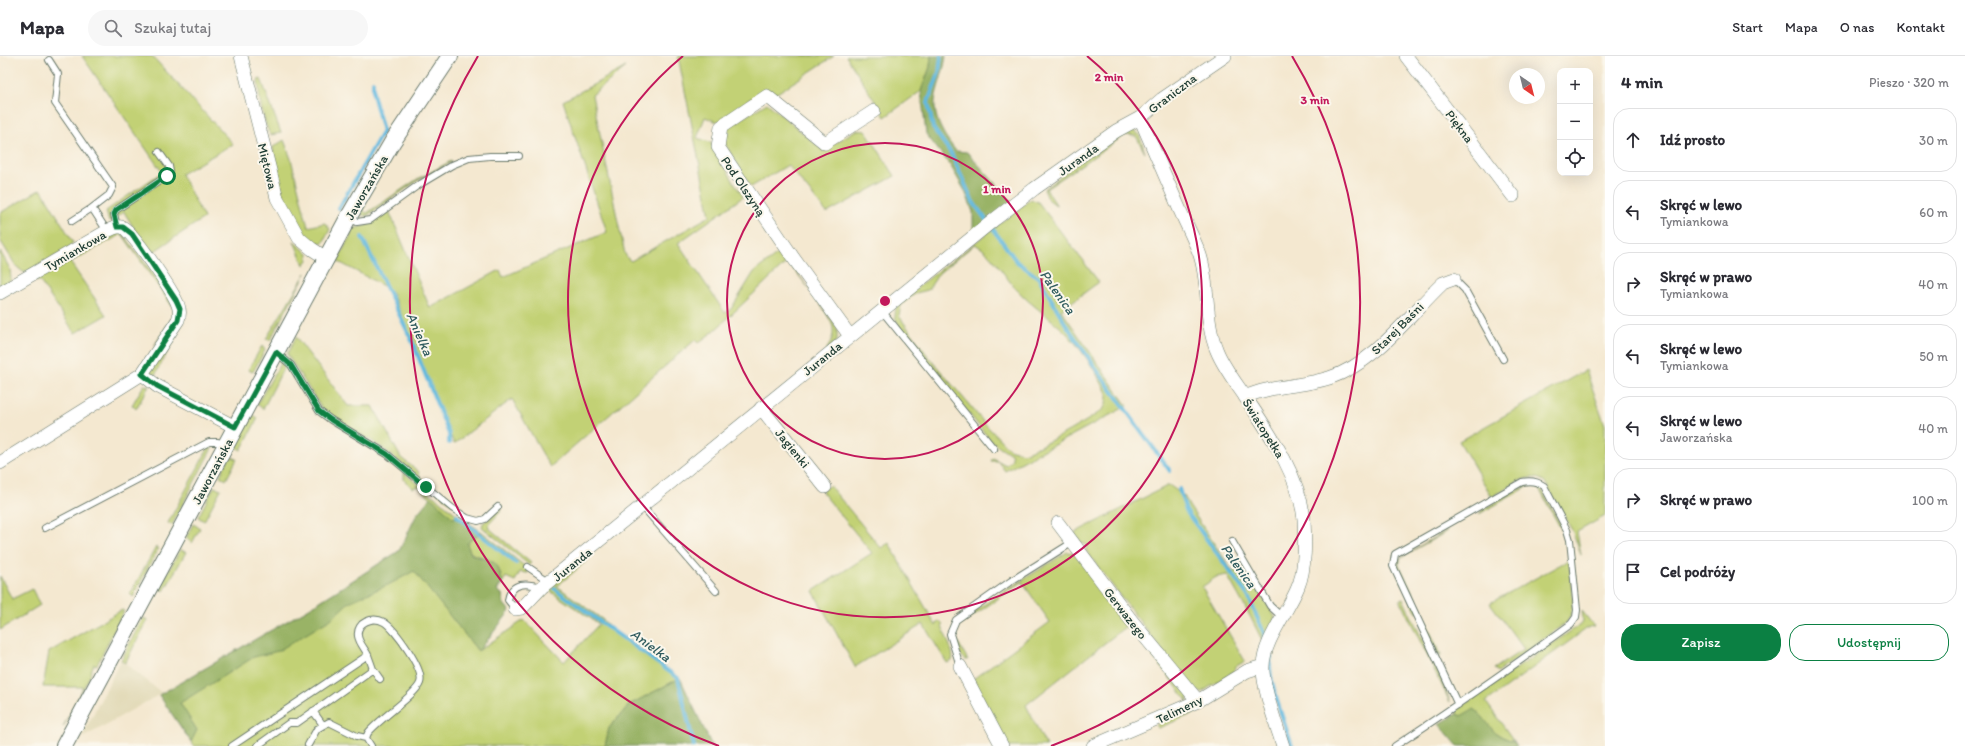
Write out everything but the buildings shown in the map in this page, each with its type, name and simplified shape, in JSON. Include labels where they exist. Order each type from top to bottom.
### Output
[{"type":"street","name":"Miętowa","points":[[241,56],[277,198],[299,238],[326,258]]},
{"type":"street","name":"Jaworzańska","points":[[64,746],[348,218],[393,141],[450,56]]},
{"type":"street","name":"Graniczna","points":[[1140,118],[1162,99],[1225,56]]},
{"type":"street","name":"Piękna","points":[[1406,56],[1513,196]]},
{"type":"street","name":"Pod Olszyną","points":[[850,336],[792,256],[718,147],[718,140],[721,127],[767,96],[825,143],[874,111]]},
{"type":"street","name":"Juranda","points":[[515,609],[522,608],[546,585],[982,229],[1116,132],[1140,118]]},
{"type":"street","name":"Światopełka","points":[[1140,118],[1199,254],[1205,279],[1211,333],[1214,344],[1222,361],[1284,461],[1294,481],[1304,519],[1302,570],[1298,586],[1265,654],[1263,666],[1283,746]]},
{"type":"street","name":"Tymiankowa","points":[[0,293],[112,229],[128,230],[176,300],[180,309],[178,320],[142,374],[0,463]]},
{"type":"street","name":"Starej Baśni","points":[[1245,397],[1262,391],[1322,380],[1345,370],[1381,348],[1438,287],[1446,281],[1454,279]]},
{"type":"street","points":[[142,374],[157,386],[235,427]]},
{"type":"street","name":"Jagienki","points":[[761,408],[825,487]]},
{"type":"street","name":"Gerwazego","points":[[1058,523],[1131,620],[1198,701]]},
{"type":"street","points":[[960,666],[1002,746]]},
{"type":"street","name":"Telimeny","points":[[1093,746],[1198,701],[1247,671],[1263,666]]},
{"type":"lane","points":[[48,60],[58,74],[56,103],[113,187],[109,195],[72,221]]},
{"type":"lane","points":[[112,229],[116,210],[167,176],[170,172],[169,166],[159,152]]},
{"type":"lane","points":[[348,218],[357,222],[370,220],[417,186],[452,165],[469,158],[519,156]]},
{"type":"lane","points":[[92,208],[112,229]]},
{"type":"lane","points":[[1454,279],[1465,290],[1503,359]]},
{"type":"lane","points":[[882,311],[994,449]]},
{"type":"lane","points":[[276,352],[291,365],[319,411],[387,454],[452,508],[467,518],[478,521],[488,517],[498,507]]},
{"type":"lane","points":[[45,528],[209,442],[218,442],[225,446]]},
{"type":"lane","points":[[1395,746],[1458,705],[1570,624],[1576,617],[1577,610],[1570,540],[1567,530],[1544,486],[1538,482],[1531,480],[1522,482],[1395,554],[1393,559],[1392,566],[1458,705]]},
{"type":"lane","points":[[643,507],[716,592]]},
{"type":"lane","points":[[960,666],[950,634],[956,620],[1011,581],[1073,542]]},
{"type":"lane","points":[[1232,542],[1270,606],[1282,617]]},
{"type":"lane","points":[[528,567],[546,585]]},
{"type":"lane","points":[[515,609],[508,600],[513,589],[518,585],[527,583],[546,585]]},
{"type":"lane","points":[[366,738],[371,729],[416,689],[422,678],[419,668],[392,630],[383,622],[376,619],[368,620],[359,629],[358,638],[368,655],[373,669],[380,679]]},
{"type":"lane","points":[[232,746],[368,655]]},
{"type":"lane","points":[[257,746],[289,723],[297,723],[373,669]]},
{"type":"lane","points":[[313,711],[323,725]]},
{"type":"lane","points":[[308,745],[314,733],[323,725],[333,722],[357,736],[366,738],[371,746]]},
{"type":"shaded area","points":[[121,660],[162,693],[84,737],[82,736]]},
{"type":"green space","points":[[82,56],[152,56],[233,144],[181,174],[204,218],[150,254],[124,212],[109,222],[106,211],[162,172]]},
{"type":"green space","points":[[678,56],[834,56],[774,95],[765,89],[717,122],[705,117],[697,138],[710,142],[743,197],[678,243],[725,313],[731,309],[754,272],[779,253],[788,260],[806,285],[787,262],[714,331],[698,343],[695,340],[550,467],[512,399],[454,444],[392,293],[389,289],[337,261],[351,235],[352,229],[367,225],[389,211],[430,308],[500,270],[503,277],[607,232],[563,101],[626,67],[592,95],[625,254],[631,261],[710,216]]},
{"type":"green space","points":[[846,56],[931,56],[930,67],[921,91],[885,117]]},
{"type":"green space","points":[[931,56],[946,56],[935,103],[937,118],[943,132],[956,151],[967,152],[1012,202],[973,232],[973,212],[965,191],[950,165],[926,134],[921,91],[930,67]]},
{"type":"green space","points":[[261,79],[281,133],[270,135],[267,128],[261,108],[259,94],[258,80]]},
{"type":"green space","points":[[767,103],[822,149],[827,148],[856,130],[866,131],[895,176],[827,213],[788,165],[751,187],[722,139],[725,129]]},
{"type":"green space","points":[[1131,130],[1139,134],[1145,153],[1136,136],[1125,135],[1046,189],[1057,206],[1048,199],[1044,189],[1097,149]]},
{"type":"green space","points":[[284,140],[291,159],[308,227],[325,223],[330,229],[323,243],[310,241],[292,219],[275,175],[273,147]]},
{"type":"green space","points":[[451,161],[452,162],[417,181],[368,215],[365,216],[360,214],[365,205],[366,206],[363,211],[367,213],[416,180]]},
{"type":"green space","points":[[41,189],[73,242],[68,249],[27,272],[23,272],[16,266],[0,240],[0,213]]},
{"type":"green space","points":[[1031,199],[1038,202],[1099,282],[1061,310],[1127,406],[1005,471],[998,461],[991,461],[993,458],[1006,465],[1012,459],[1011,454],[991,441],[900,328],[895,317],[896,304]],"holes":[[[975,244],[988,254],[1023,296],[1068,334],[1081,350],[1107,393],[1105,406],[1096,415],[1076,427],[1023,453],[1009,449],[987,426],[928,356],[899,316],[901,305],[916,293],[928,290],[939,273]]]},
{"type":"green space","points":[[122,232],[170,297],[175,315],[154,346],[174,312],[172,306],[122,234],[70,262],[106,315],[75,333],[39,280],[36,282],[35,279],[105,238]]},
{"type":"green space","points":[[294,241],[308,254],[308,260],[304,265]]},
{"type":"green space","points":[[0,251],[10,269],[11,280],[0,288]]},
{"type":"green space","points":[[306,273],[270,340],[266,339]]},
{"type":"green space","points":[[820,304],[837,327],[837,341],[825,352],[833,334],[833,328]]},
{"type":"green space","points":[[173,334],[177,334],[154,377],[156,381],[151,374],[151,371]]},
{"type":"green space","points":[[296,337],[348,406],[373,406],[401,458],[418,471],[421,478],[471,517],[452,504],[380,446],[324,412],[287,354]]},
{"type":"green space","points":[[262,346],[265,350],[253,372],[248,370]]},
{"type":"green space","points":[[281,362],[285,365],[263,409],[257,404]]},
{"type":"green space","points":[[1586,370],[1605,425],[1605,516],[1577,532],[1581,555],[1573,532],[1545,482],[1532,478],[1525,479],[1511,485],[1492,497],[1459,441]]},
{"type":"green space","points":[[144,385],[149,386],[136,409],[132,405]]},
{"type":"green space","points":[[253,415],[258,418],[241,450],[235,446]]},
{"type":"green space","points":[[209,447],[212,448],[172,525],[168,523]]},
{"type":"green space","points":[[230,456],[237,459],[226,480],[220,476]]},
{"type":"green space","points":[[404,473],[464,520],[463,522],[456,517],[453,518],[418,486],[413,488],[404,480]]},
{"type":"green space","points":[[1531,484],[1538,486],[1542,490],[1562,527],[1561,529],[1538,487],[1531,485],[1479,514],[1482,510],[1512,492]]},
{"type":"green space","points":[[829,485],[881,548],[889,543],[936,626],[938,621],[942,623],[951,648],[953,657],[952,661],[947,663],[923,624],[855,667],[813,591],[872,553],[822,492]]},
{"type":"green space","points":[[1169,485],[1184,496],[1189,506],[1233,572],[1244,567],[1275,617],[1265,646],[1227,575],[1216,577],[1202,587],[1245,661],[1235,667],[1234,671],[1202,692],[1198,692],[1190,687],[1086,551],[1087,545],[1080,542],[1074,533]]},
{"type":"green space","points":[[214,487],[221,489],[204,521],[198,517]]},
{"type":"green space","points":[[431,497],[453,518],[456,517],[463,522],[464,520],[482,532],[470,540],[467,544],[471,554],[492,561],[498,568],[500,574],[502,583],[497,590],[502,594],[504,604],[510,611],[481,648],[478,651],[414,571],[390,584],[349,602],[331,619],[278,651],[254,657],[180,703],[197,730],[191,742],[159,695],[308,609],[399,551],[417,514]]},
{"type":"green space","points":[[501,508],[502,510],[489,524],[490,529],[531,563],[529,565],[482,527],[483,523]]},
{"type":"green space","points":[[193,524],[200,528],[192,543],[186,538]]},
{"type":"green space","points":[[1447,530],[1448,531],[1407,554]]},
{"type":"green space","points":[[482,532],[527,568],[528,573],[520,572],[515,581],[506,577],[502,583],[501,574],[486,557],[479,556],[469,551],[467,544]]},
{"type":"green space","points":[[156,547],[158,549],[133,597],[130,594]]},
{"type":"green space","points":[[180,550],[186,552],[164,591],[159,588]]},
{"type":"green space","points":[[399,551],[478,651],[524,620],[564,662],[599,624],[550,591],[530,609],[548,589],[587,558],[589,559],[557,586],[603,620],[613,630],[680,678],[629,705],[609,728],[605,746],[194,746],[159,695],[308,609]]},
{"type":"green space","points":[[1067,552],[1075,553],[1188,695],[1188,702],[1129,624],[1026,705],[1046,746],[1008,746],[973,679],[1050,622],[1022,582],[957,627],[955,637],[968,660],[963,658],[956,645],[954,635],[956,627],[966,616]]},
{"type":"green space","points":[[1401,557],[1399,564],[1421,610],[1417,613],[1397,571],[1398,559]]},
{"type":"green space","points":[[1569,561],[1573,600],[1567,622],[1498,672],[1494,669],[1524,649],[1490,603]]},
{"type":"green space","points":[[0,576],[12,599],[32,589],[40,605],[0,630]]},
{"type":"green space","points":[[1403,599],[1442,680],[1450,702],[1400,600]]},
{"type":"green space","points":[[122,610],[124,611],[97,665],[94,664],[90,673],[91,674],[63,727],[83,687],[43,687],[49,652]]},
{"type":"green space","points":[[1582,611],[1594,626],[1589,627],[1486,702],[1514,741],[1502,737],[1493,731],[1478,712],[1461,716],[1457,714],[1456,710],[1581,624],[1583,621]]},
{"type":"green space","points":[[143,618],[148,620],[125,663],[121,660]]},
{"type":"green space","points":[[1424,618],[1441,656],[1438,655],[1423,624]]},
{"type":"green space","points":[[680,678],[712,746],[605,746],[609,728],[629,705]]},
{"type":"green space","points":[[1209,701],[1212,703],[1195,713],[1158,728],[1156,725]]},
{"type":"green space","points":[[1473,709],[1498,735],[1514,741],[1517,746],[1458,746],[1439,724],[1457,714],[1461,716]]},
{"type":"waterway","name":"Palenica","points":[[941,56],[939,73],[928,102],[933,128],[951,153],[973,202],[1017,262],[1039,278],[1065,323],[1170,471]]},
{"type":"waterway","name":"Anielka","points":[[339,208],[383,131],[373,94],[373,82]]},
{"type":"waterway","name":"Anielka","points":[[362,237],[412,341],[449,434],[449,443]]},
{"type":"waterway","name":"Palenica","points":[[1179,489],[1186,511],[1248,596],[1266,638]]},
{"type":"waterway","name":"Anielka","points":[[457,516],[516,563]]},
{"type":"waterway","name":"Anielka","points":[[555,589],[678,678],[694,746]]},
{"type":"waterway","name":"Palenica","points":[[1271,657],[1270,665],[1273,688],[1292,746]]},
{"type":"route","points":[[167,176],[116,210],[114,214],[117,227],[123,227],[132,234],[176,300],[180,309],[178,320],[142,374],[146,379],[235,427],[276,352],[285,358],[291,365],[319,411],[387,454],[426,487]]}]
